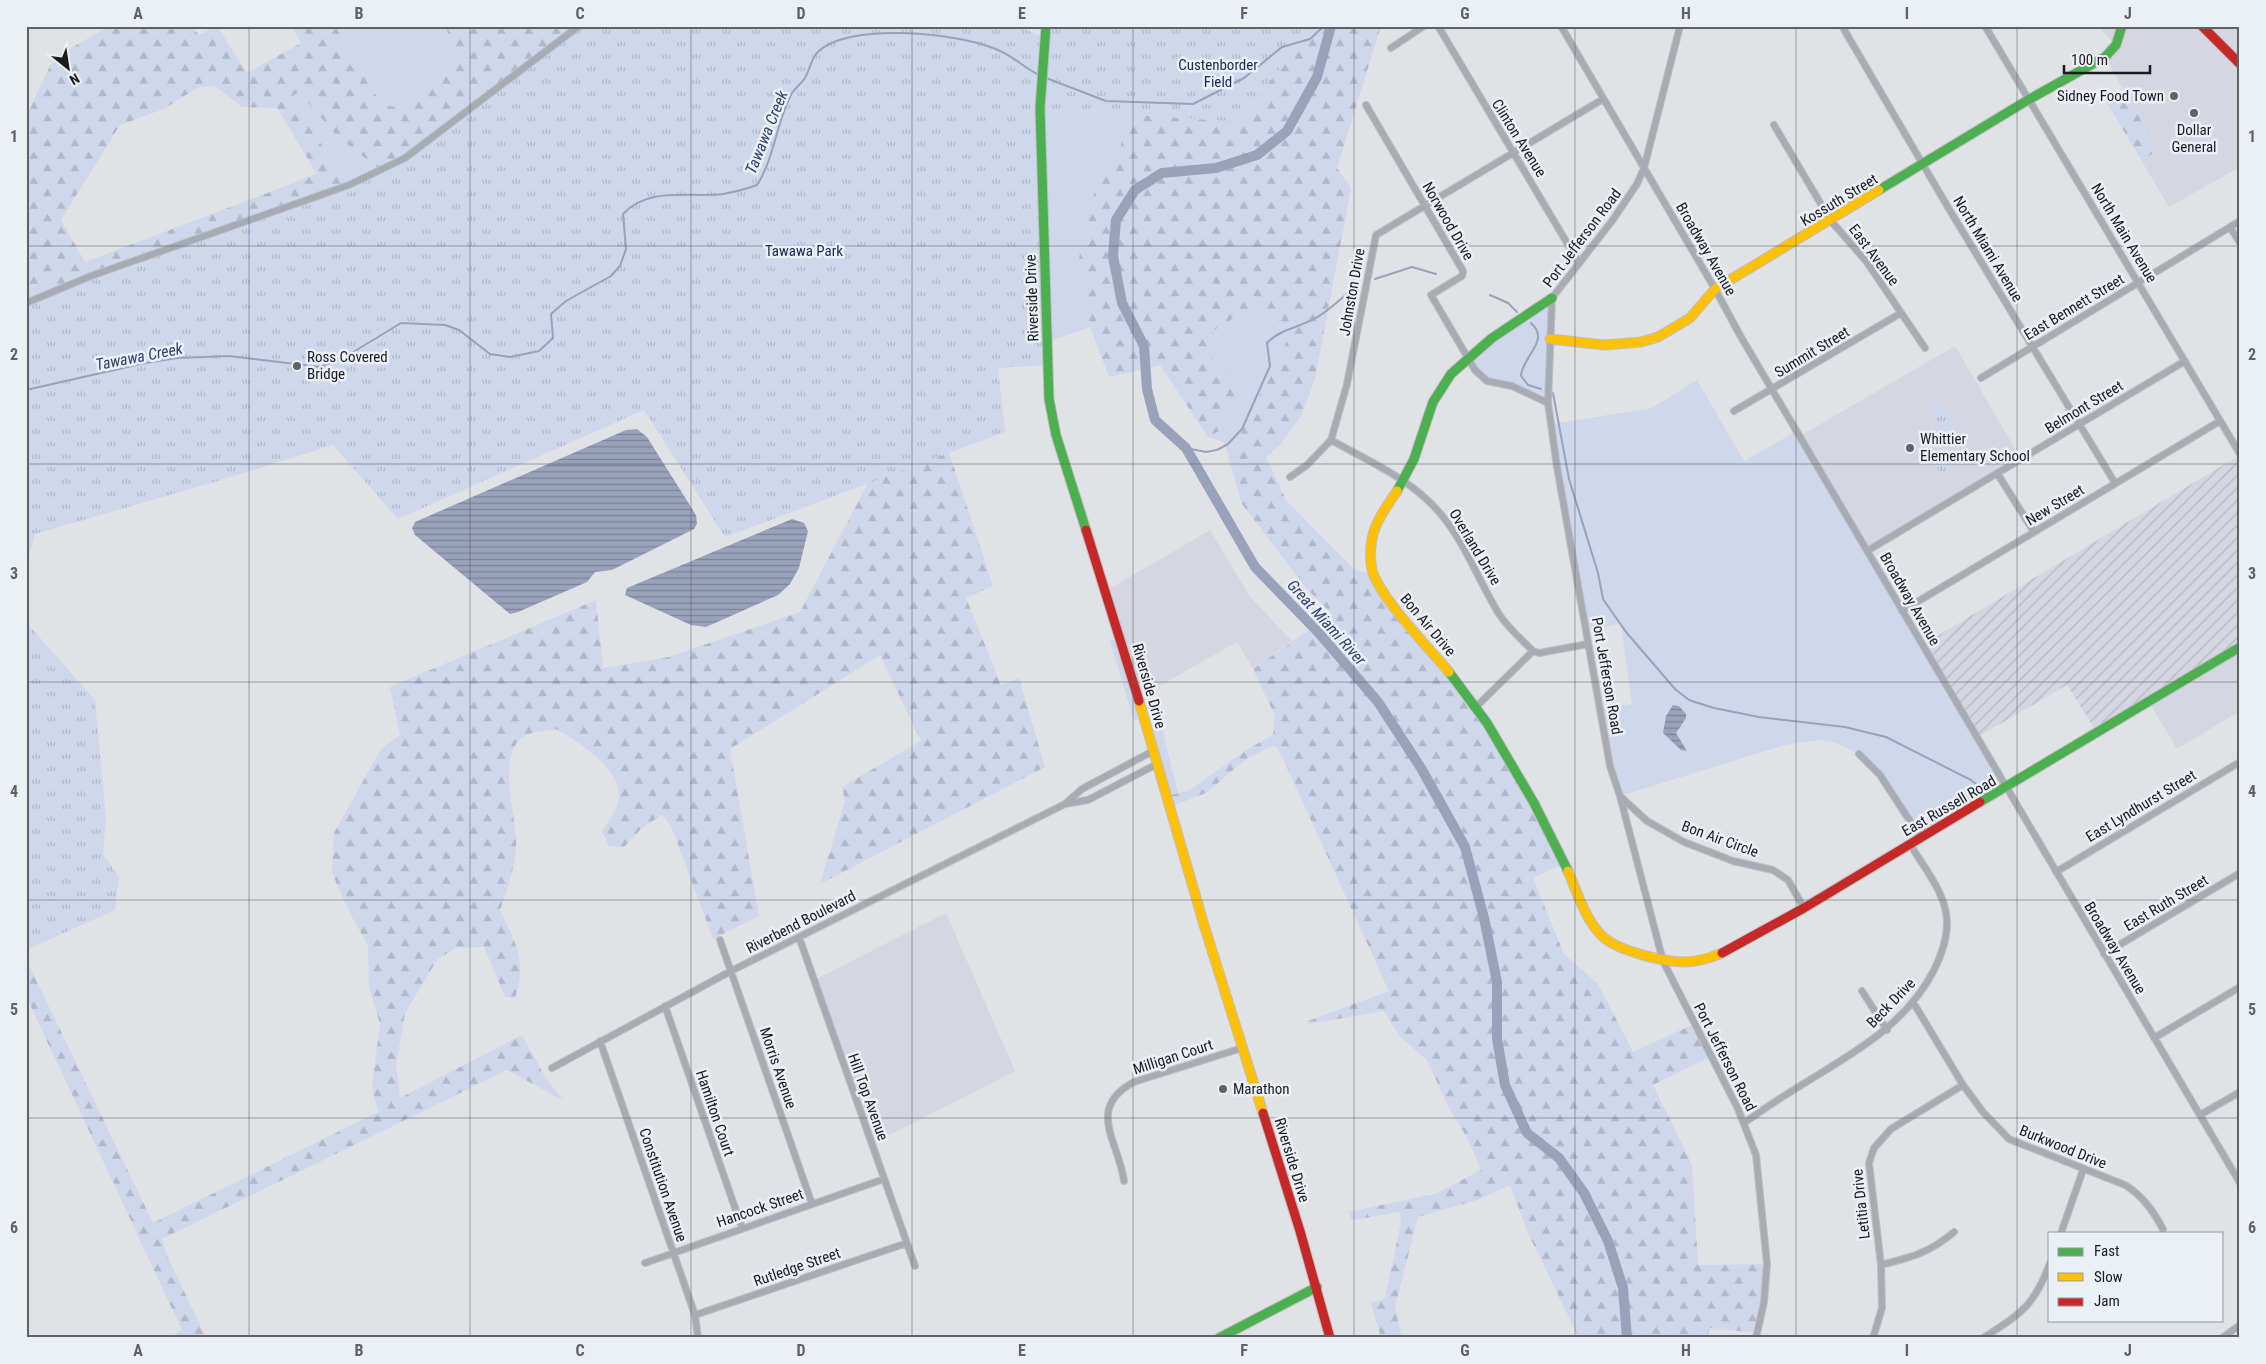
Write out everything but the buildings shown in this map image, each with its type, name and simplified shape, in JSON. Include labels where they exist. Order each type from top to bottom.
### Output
[{"type":"street","points":[[26,303],[91,276],[349,185],[405,158],[580,26]]},
{"type":"street","name":"Riverside Drive","points":[[1046,26],[1042,60],[1040,108],[1050,399],[1056,435],[1114,616],[1242,1048],[1317,1288],[1330,1338]]},
{"type":"street","points":[[1391,48],[1424,26]]},
{"type":"street","name":"Clinton Avenue","points":[[1438,26],[1579,263]]},
{"type":"street","name":"Broadway Avenue","points":[[1561,26],[1715,289],[1740,338],[1773,389],[2006,788],[2240,1182]]},
{"type":"street","name":"Port Jefferson Road","points":[[1680,26],[1644,168],[1612,221],[1552,298],[1548,403],[1557,467],[1610,766],[1620,796],[1663,960],[1744,1123],[1756,1155],[1767,1264],[1764,1302],[1756,1338]]},
{"type":"street","name":"North Miami Avenue","points":[[1842,26],[2032,347],[2115,483]]},
{"type":"street","name":"North Main Avenue","points":[[1985,26],[2240,454]]},
{"type":"street","name":"Kossuth Street","points":[[1550,340],[1601,346],[1636,345],[1651,341],[1692,317],[1707,296],[1715,289],[2111,52],[2122,26]]},
{"type":"street","points":[[2206,27],[2240,64]]},
{"type":"street","name":"Johnston Drive","points":[[1290,476],[1307,465],[1331,440],[1347,384],[1376,236],[1603,99]]},
{"type":"street","name":"Norwood Drive","points":[[1366,105],[1463,271],[1462,276],[1431,294],[1468,358],[1487,381],[1512,386],[1548,403]]},
{"type":"street","name":"East Avenue","points":[[1774,125],[1831,220],[1866,261],[1925,348]]},
{"type":"street","name":"East Bennett Street","points":[[1981,378],[2240,221]]},
{"type":"street","points":[[2230,227],[2240,243]]},
{"type":"street","name":"Bon Air Drive","points":[[1552,298],[1468,358],[1442,384],[1413,462],[1378,519],[1370,544],[1372,575],[1381,590],[1487,722],[1534,803],[1565,862],[1591,922],[1602,936],[1619,947],[1636,954],[1663,960]]},
{"type":"street","name":"Summit Street","points":[[1734,412],[1901,314]]},
{"type":"street","name":"Belmont Street","points":[[1867,551],[2185,361]]},
{"type":"street","name":"New Street","points":[[1902,611],[2220,421]]},
{"type":"street","name":"Overland Drive","points":[[1331,440],[1402,480],[1438,510],[1469,555],[1499,614],[1532,651]]},
{"type":"street","points":[[1997,473],[2034,532]]},
{"type":"street","points":[[1476,707],[1532,651],[1539,653],[1588,644]]},
{"type":"street","name":"East Russell Road","points":[[1663,960],[1684,962],[1704,960],[1722,954],[1804,908],[2240,647]]},
{"type":"street","points":[[1065,804],[1082,789],[1153,751]]},
{"type":"street","points":[[1859,754],[1880,775],[1920,838]]},
{"type":"street","name":"East Lyndhurst Street","points":[[2056,872],[2240,762]]},
{"type":"street","points":[[1065,804],[1088,800],[1157,764]]},
{"type":"street","name":"Bon Air Circle","points":[[1620,796],[1646,821],[1684,842],[1733,861],[1773,870],[1788,880],[1804,908]]},
{"type":"street","name":"Riverbend Boulevard","points":[[552,1068],[731,971],[1065,804]]},
{"type":"street","name":"Beck Drive","points":[[1744,1123],[1858,1051],[1887,1030],[1928,983],[1944,950],[1947,922],[1944,904],[1936,887],[1910,844]]},
{"type":"street","name":"East Ruth Street","points":[[2104,954],[2240,873]]},
{"type":"street","name":"Hill Top Avenue","points":[[799,937],[915,1266]]},
{"type":"street","name":"Morris Avenue","points":[[720,940],[812,1204]]},
{"type":"street","points":[[2154,1038],[2240,987]]},
{"type":"street","points":[[1862,991],[1887,1030]]},
{"type":"street","name":"Burkwood Drive","points":[[1913,1002],[1963,1085],[1983,1112],[2009,1139],[2083,1170],[2125,1185],[2136,1192],[2151,1208],[2163,1229]]},
{"type":"street","name":"Hamilton Court","points":[[665,1006],[742,1228]]},
{"type":"street","name":"Constitution Avenue","points":[[600,1041],[695,1315],[698,1338]]},
{"type":"street","name":"Milligan Court","points":[[1124,1181],[1109,1132],[1107,1110],[1112,1098],[1122,1088],[1134,1082],[1242,1048]]},
{"type":"street","name":"Letitia Drive","points":[[1873,1338],[1882,1308],[1881,1265],[1868,1163],[1874,1148],[1891,1129],[1963,1085]]},
{"type":"street","points":[[2200,1115],[2240,1092]]},
{"type":"street","points":[[2060,1232],[2083,1170]]},
{"type":"street","name":"Hancock Street","points":[[645,1263],[884,1179]]},
{"type":"street","points":[[1881,1265],[1912,1257],[1935,1248],[1954,1232]]},
{"type":"street","name":"Rutledge Street","points":[[695,1315],[907,1243]]},
{"type":"street","points":[[1983,1338],[2022,1313],[2031,1303],[2048,1267]]},
{"type":"street","points":[[1219,1338],[1317,1288]]},
{"type":"street","points":[[2223,1338],[2240,1325]]},
{"type":"shaded area","points":[[2097,26],[2240,26],[2240,167],[2169,207],[2141,160],[2158,151],[2105,57],[2116,45]]},
{"type":"shaded area","name":"Whittier Elementary School","points":[[1955,346],[2021,459],[1867,551],[1800,436]]},
{"type":"shaded area","points":[[637,429],[647,437],[696,515],[697,524],[694,529],[612,570],[595,572],[587,582],[510,614],[415,535],[412,528],[415,522],[626,430]]},
{"type":"shaded area","points":[[2240,455],[2240,647],[2097,733],[2067,685],[1976,738],[1922,645]]},
{"type":"shaded area","points":[[792,519],[804,523],[808,531],[799,568],[790,584],[778,595],[706,627],[691,625],[625,595],[627,588]]},
{"type":"shaded area","points":[[1210,530],[1250,597],[1292,641],[1253,669],[1237,642],[1138,698],[1106,591]]},
{"type":"shaded area","points":[[2240,647],[2240,711],[2177,749],[2149,702]]},
{"type":"shaded area","points":[[1673,705],[1679,706],[1686,714],[1686,718],[1676,733],[1687,751],[1681,750],[1663,733],[1666,716]]},
{"type":"shaded area","points":[[946,913],[1015,1071],[872,1144],[814,980]]},
{"type":"green space","points":[[109,26],[192,26],[199,35],[217,26],[247,73],[301,43],[291,26],[335,26],[382,105],[397,107],[406,103],[452,61],[453,44],[445,26],[572,26],[567,36],[405,158],[380,170],[337,136],[299,92],[290,98],[349,185],[26,303],[26,117],[56,57]],"holes":[[[216,87],[242,107],[277,108],[317,174],[85,262],[61,220],[120,125],[164,109],[197,88]]]},
{"type":"green space","points":[[335,26],[445,26],[453,44],[452,61],[406,103],[397,107],[382,105]]},
{"type":"green space","name":"Tawawa Park","points":[[579,26],[1018,26],[1045,38],[1047,26],[1309,26],[1242,122],[1041,108],[1048,365],[998,368],[1005,432],[725,537],[644,410],[398,519],[333,445],[35,534],[26,569],[26,303],[40,296],[349,185],[405,158]]},
{"type":"green space","points":[[1309,26],[1381,26],[1337,168],[1351,188],[1315,379],[1301,416],[1280,445],[1266,457],[1286,500],[1354,569],[1372,575],[1459,684],[1565,863],[1533,878],[1564,954],[1598,984],[1633,1052],[1694,1024],[1710,1057],[1653,1085],[1692,1165],[1698,1265],[1767,1264],[1758,1333],[1710,1328],[1707,1338],[1579,1338],[1528,1233],[1510,1185],[1477,1200],[1418,1217],[1395,1307],[1402,1338],[1381,1338],[1371,1303],[1385,1298],[1401,1222],[1400,1212],[1352,1220],[1348,1212],[1435,1194],[1481,1170],[1468,1139],[1449,1108],[1427,1060],[1400,1037],[1384,1011],[1309,1024],[1308,1021],[1389,991],[1278,748],[1272,746],[1246,759],[1206,793],[1170,807],[1166,796],[1188,791],[1248,749],[1273,735],[1275,716],[1253,669],[1332,614],[1307,589],[1242,504],[1236,443],[1289,337],[1266,314],[1251,307],[1213,331],[1213,361],[1240,380],[1237,400],[1221,417],[1219,431],[1208,437],[1160,365],[1109,377],[1090,327],[1079,259],[1085,219],[1100,178],[1121,146],[1124,114],[1241,122]]},
{"type":"green space","points":[[299,92],[337,136],[380,170],[349,185],[290,98]]},
{"type":"green space","points":[[2125,92],[2158,151],[2141,160],[2107,103]]},
{"type":"green space","points":[[1040,108],[1124,114],[1121,146],[1100,178],[1079,259],[1090,327],[1047,342]]},
{"type":"green space","points":[[1552,298],[1548,403],[1512,386],[1487,381],[1468,358]]},
{"type":"green space","points":[[1251,307],[1266,314],[1289,338],[1236,443],[1242,504],[1224,442],[1208,437],[1219,431],[1221,417],[1237,400],[1213,361],[1213,331]]},
{"type":"green space","points":[[1697,380],[1744,461],[1797,431],[2006,788],[1921,838],[1880,775],[1859,754],[1836,743],[1819,740],[1785,745],[1620,796],[1600,709],[1632,704],[1621,624],[1586,630],[1552,424],[1652,408]]},
{"type":"green space","points":[[1940,402],[1955,428],[1946,434],[1928,409]]},
{"type":"green space","points":[[949,452],[993,586],[966,598],[1001,685],[1019,678],[1045,767],[820,884],[845,801],[842,787],[921,741],[880,655],[730,749],[759,916],[713,939],[671,826],[662,815],[642,828],[624,847],[609,846],[602,832],[615,811],[619,797],[613,776],[586,748],[556,729],[528,734],[516,744],[511,756],[509,771],[516,846],[508,887],[500,910],[515,943],[520,962],[520,973],[515,998],[505,997],[484,947],[455,948],[437,960],[405,1013],[396,1064],[400,1098],[522,1035],[545,1077],[564,1101],[507,1070],[162,1239],[167,1255],[206,1338],[168,1338],[182,1330],[26,996],[26,959],[153,1223],[378,1112],[372,1087],[380,1024],[369,987],[368,946],[348,909],[332,873],[334,833],[381,749],[400,735],[390,687],[596,600],[603,668],[669,657],[800,612],[869,481]]},
{"type":"green space","points":[[1945,454],[1953,466],[1941,474],[1933,462]]},
{"type":"green space","points":[[26,622],[95,700],[106,818],[103,854],[119,877],[115,910],[26,950]]},
{"type":"green space","points":[[1120,637],[1143,717],[1134,721],[1110,641]]},
{"type":"green space","points":[[1160,720],[1178,793],[1166,796],[1146,728]]},
{"type":"waterway","name":"Tawawa Creek","points":[[1046,78],[1106,101],[1193,104],[1244,78],[1282,47],[1310,39],[1324,26]]},
{"type":"waterway","name":"Great Miami River","points":[[1331,26],[1317,77],[1287,131],[1257,155],[1216,168],[1162,173],[1135,190],[1116,220],[1113,256],[1122,303],[1144,346],[1147,389],[1155,420],[1186,448],[1255,567],[1318,632],[1378,702],[1421,768],[1465,847],[1484,918],[1497,982],[1497,1039],[1505,1085],[1527,1133],[1559,1158],[1584,1193],[1608,1241],[1623,1288],[1627,1338]]},
{"type":"waterway","name":"Tawawa Creek","points":[[26,390],[145,363],[177,358],[229,356],[321,367],[350,354],[401,323],[445,325],[459,330],[490,354],[510,357],[539,351],[553,338],[551,314],[566,301],[611,276],[620,266],[626,249],[623,214],[633,205],[657,196],[723,194],[757,185],[768,163],[782,116],[792,93],[805,78],[816,54],[830,44],[851,37],[875,34],[901,33],[954,38],[999,51],[1039,75]]},
{"type":"waterway","points":[[1375,279],[1412,267],[1436,274]]},
{"type":"waterway","points":[[1186,448],[1206,452],[1217,450],[1228,444],[1242,429],[1270,366],[1267,343],[1287,330],[1315,318],[1356,287]]},
{"type":"waterway","points":[[1490,295],[1508,303],[1517,312]]},
{"type":"waterway","points":[[1531,323],[1538,336],[1537,342],[1521,376],[1528,385],[1541,389]]},
{"type":"waterway","points":[[1553,393],[1569,479],[1598,573],[1603,599],[1626,632],[1675,689],[1689,700],[1714,708],[1759,717],[1845,727],[1886,737],[1971,780],[1981,788]]},
{"type":"traffic: fast","points":[[1046,26],[1040,108],[1049,399],[1056,435],[1086,530]]},
{"type":"traffic: fast","points":[[1879,190],[2028,100],[2105,57],[2116,45],[2122,26]]},
{"type":"traffic: fast","points":[[1397,491],[1414,459],[1433,402],[1451,374],[1492,338],[1552,298]]},
{"type":"traffic: fast","points":[[1980,802],[2240,647]]},
{"type":"traffic: fast","points":[[1449,672],[1487,723],[1534,803],[1568,871]]},
{"type":"traffic: fast","points":[[1219,1338],[1317,1287]]},
{"type":"traffic: slow","points":[[1550,339],[1605,345],[1641,342],[1658,337],[1690,318],[1715,289],[1879,190]]},
{"type":"traffic: slow","points":[[1397,491],[1376,526],[1371,543],[1372,570],[1395,608],[1449,672]]},
{"type":"traffic: slow","points":[[1139,701],[1204,925],[1263,1113]]},
{"type":"traffic: slow","points":[[1568,871],[1591,922],[1602,936],[1609,941],[1641,955],[1676,961],[1690,962],[1722,953]]},
{"type":"traffic: jam","points":[[2202,26],[2240,64]]},
{"type":"traffic: jam","points":[[1086,530],[1139,701]]},
{"type":"traffic: jam","points":[[1722,953],[1804,908],[1980,802]]},
{"type":"traffic: jam","points":[[1263,1113],[1300,1231],[1330,1338]]},
{"type":"place","name":"Sidney Food Town","points":[[2174,96]]},
{"type":"place","name":"Dollar General","points":[[2194,113]]},
{"type":"place","name":"Ross Covered Bridge","points":[[297,366]]},
{"type":"place","name":"Whittier Elementary School","points":[[1910,448]]},
{"type":"place","name":"Marathon","points":[[1223,1089]]},
{"type":"park label","name":"Custenborder Field","points":[[1218,74]]}]
